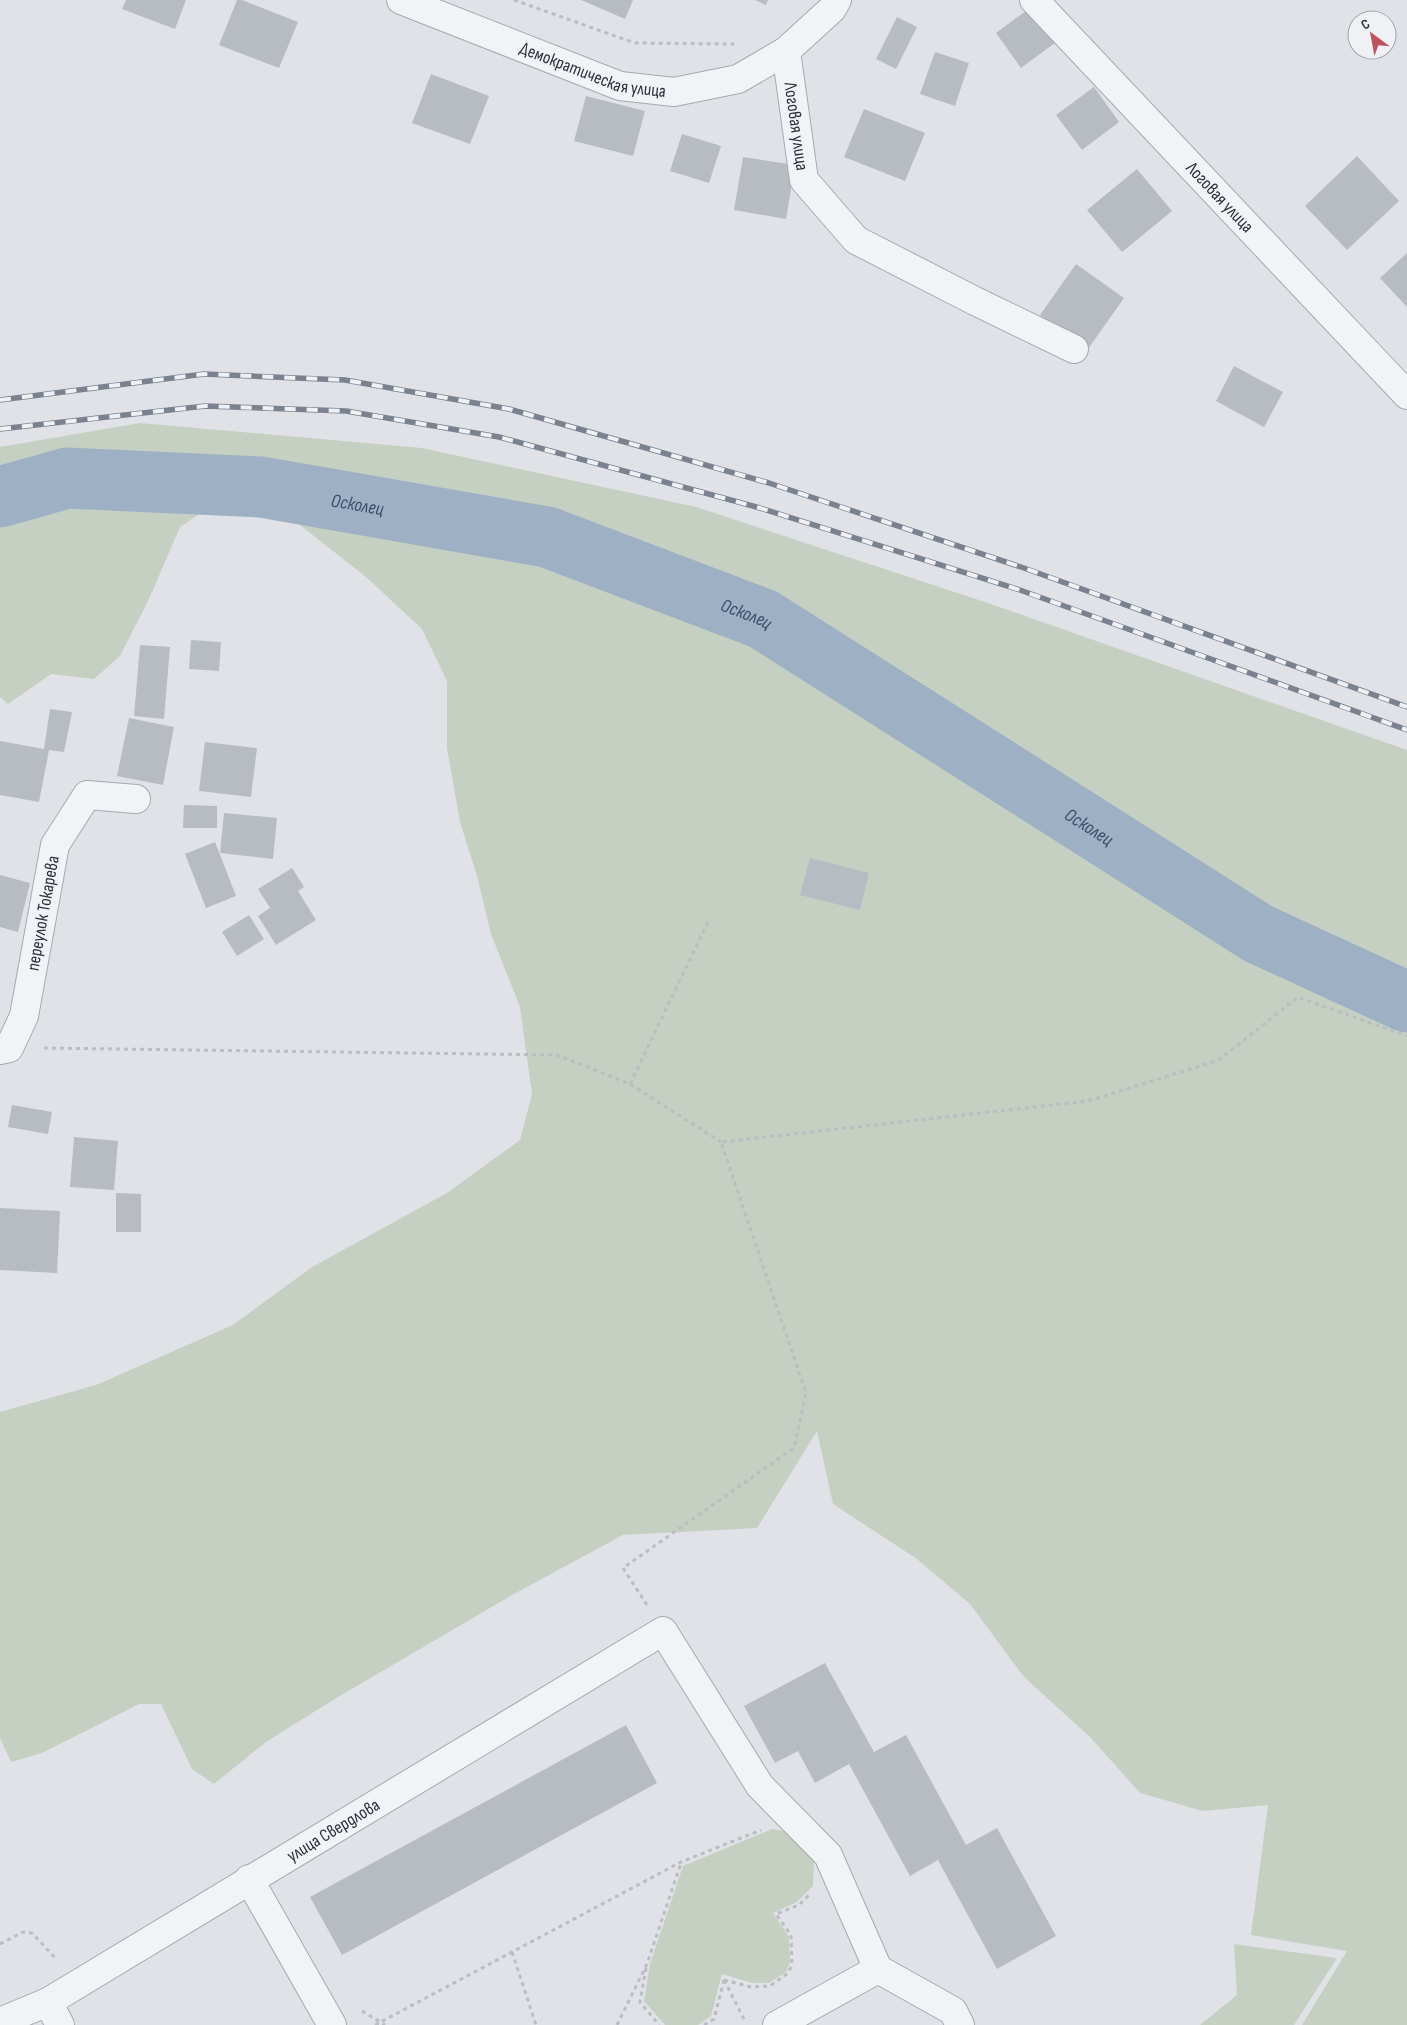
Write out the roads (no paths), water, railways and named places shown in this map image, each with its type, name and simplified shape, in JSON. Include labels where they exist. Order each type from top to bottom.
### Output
[{"type":"street","name":"Демократическая улица","points":[[401,0],[620,86],[674,92],[738,79],[786,51],[832,9],[837,0]]},
{"type":"street","name":"Логовая улица","points":[[1034,0],[1407,394]]},
{"type":"street","name":"Логовая улица","points":[[786,51],[804,180],[856,240],[1074,349]]},
{"type":"street","name":"переулок Токарева","points":[[4,1049],[24,1016],[55,845],[87,795],[136,799]]},
{"type":"street","name":"улица Свердлова","points":[[0,2022],[54,2014],[78,1984],[249,1879],[663,1631],[760,1786],[828,1855],[878,1969]]},
{"type":"street","points":[[249,1879],[332,2025]]},
{"type":"street","points":[[777,2025],[878,1969],[953,2011],[960,2025]]},
{"type":"waterway","name":"Осколец","points":[[0,497],[67,478],[261,487],[547,537],[763,619],[1259,934],[1407,1002]]},
{"type":"railway","points":[[0,400],[204,374],[345,380],[509,409],[769,483],[1024,568],[1407,707]]},
{"type":"railway","points":[[0,429],[205,406],[346,411],[499,437],[760,508],[1020,590],[1407,730]]}]
